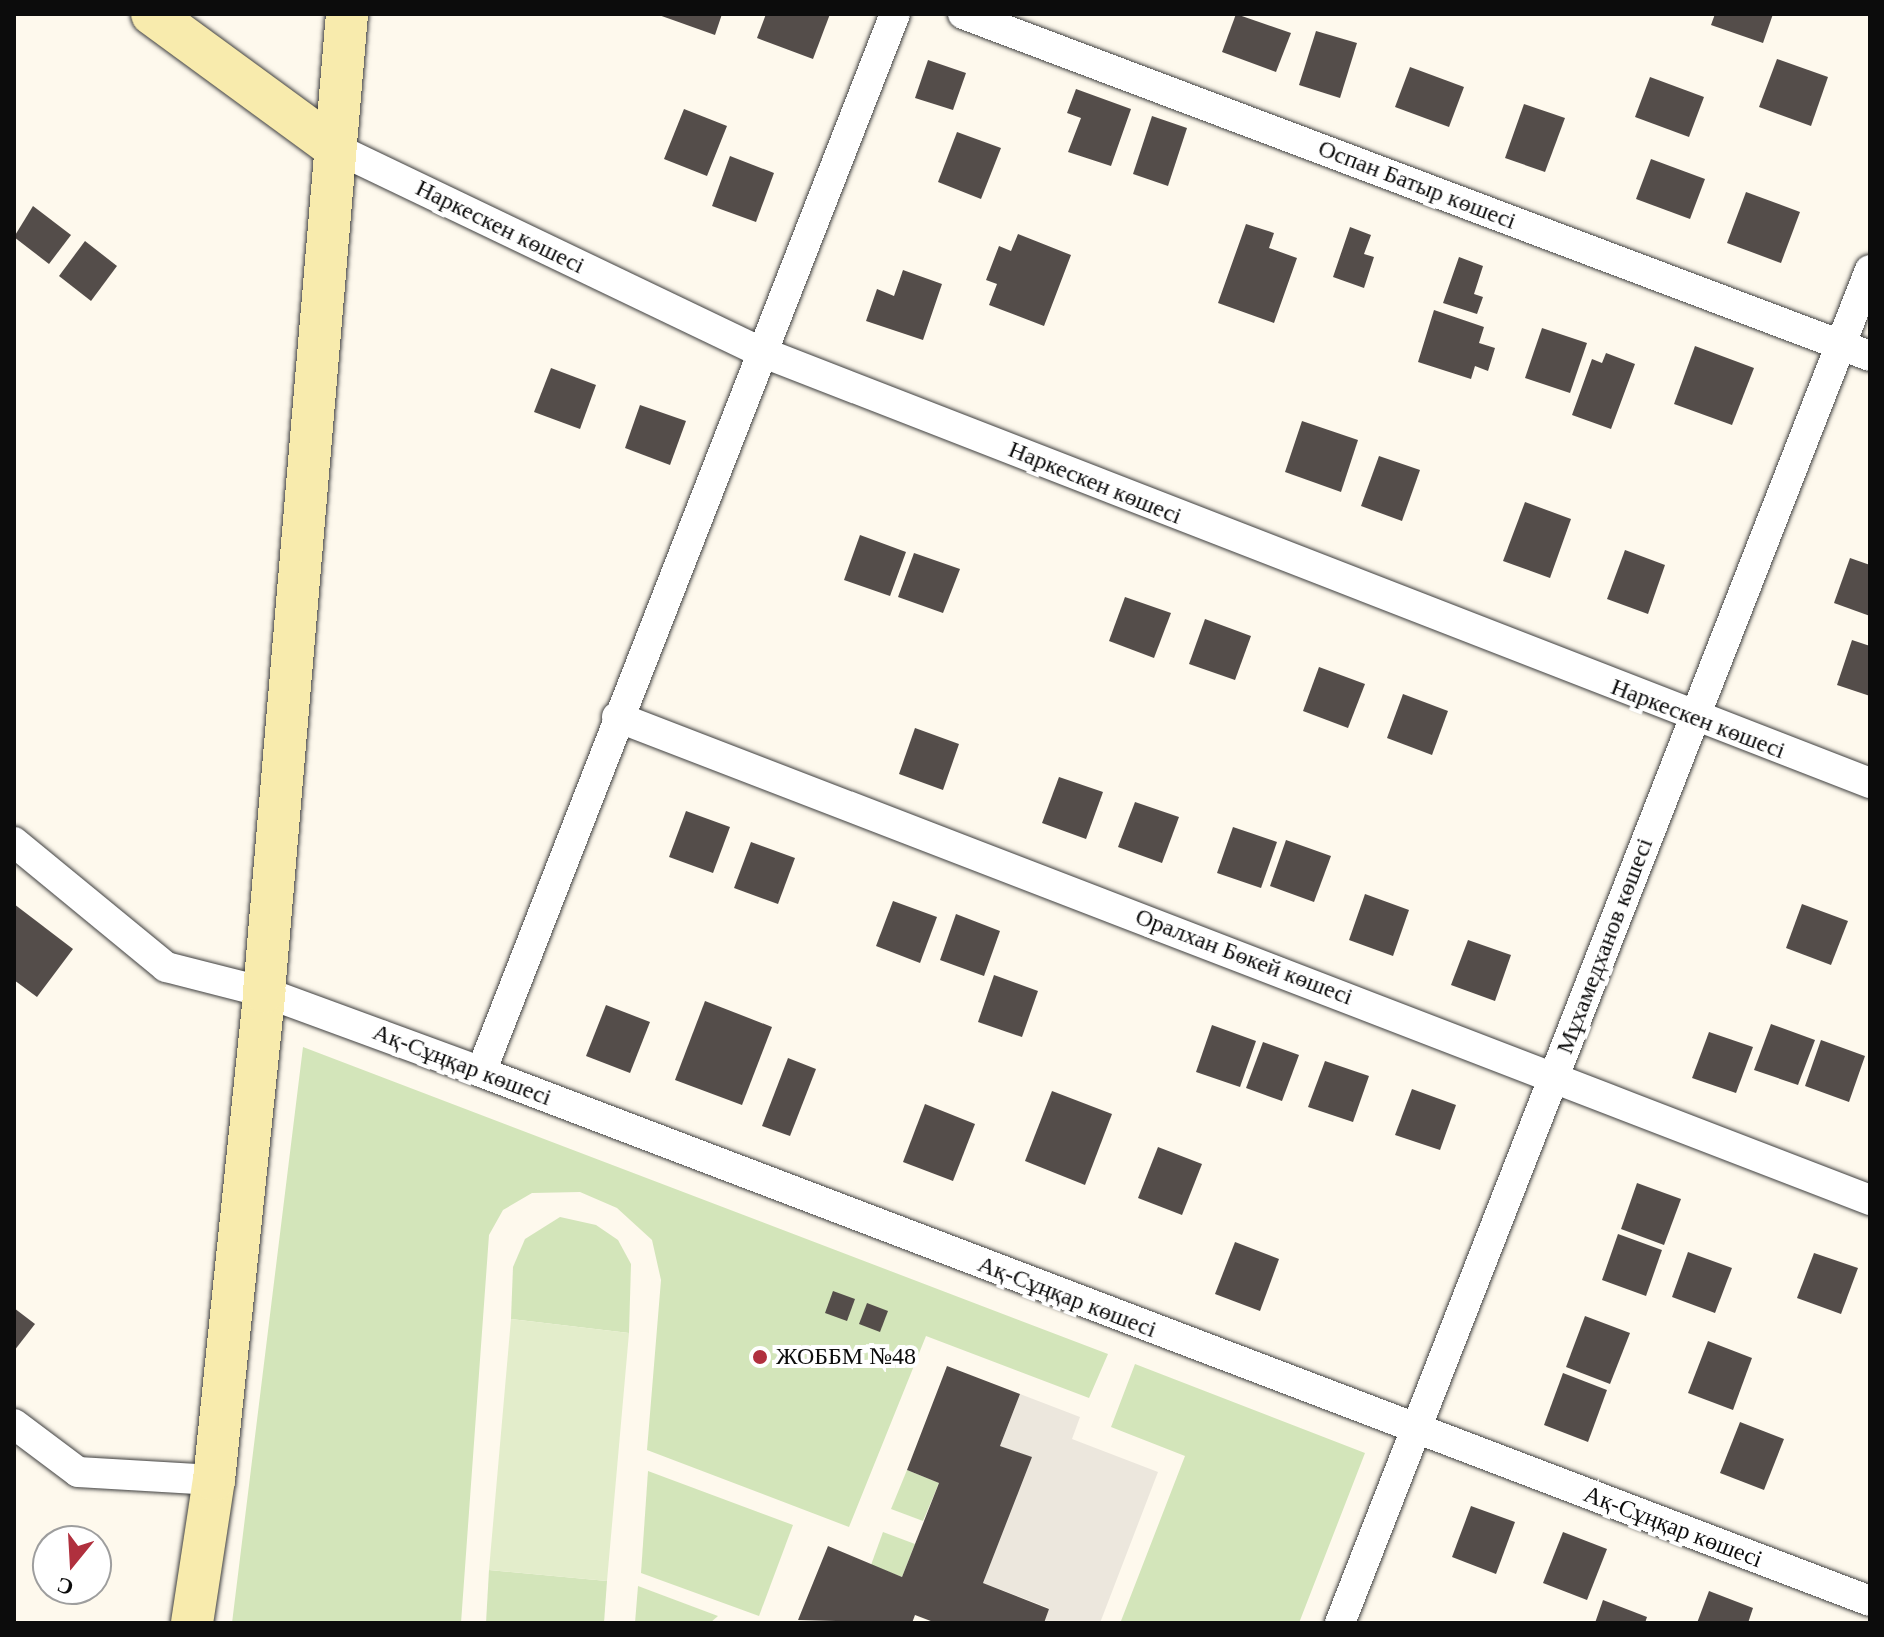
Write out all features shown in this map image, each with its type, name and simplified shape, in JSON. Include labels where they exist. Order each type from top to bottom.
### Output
[{"type":"main road","points":[[152,14],[335,148]]},
{"type":"main road","points":[[192,1623],[214,1480],[264,992],[347,14]]},
{"type":"street","points":[[481,1072],[759,351],[895,14]]},
{"type":"street","name":"Оспан Батыр көшесі","points":[[963,14],[1870,356]]},
{"type":"street","name":"Наркескен көшесі","points":[[335,148],[759,351],[1692,718],[1870,783]]},
{"type":"street","name":"Мұхамедханов көшесі","points":[[1340,1623],[1870,270]]},
{"type":"street","name":"Оралхан Бөкей көшесі","points":[[617,717],[1555,1076],[1870,1200]]},
{"type":"street","name":"Ақ-Сұңқар көшесі","points":[[14,842],[166,967],[264,992],[481,1072],[1416,1431],[1870,1601]]},
{"type":"street","points":[[14,1424],[78,1472],[214,1480]]},
{"type":"green space","points":[[303,1047],[1108,1354],[1089,1398],[926,1336],[849,1527],[647,1450],[661,1280],[652,1240],[617,1208],[580,1192],[532,1193],[503,1210],[489,1235],[461,1623],[232,1623]]},
{"type":"green space","points":[[560,1217],[596,1225],[618,1240],[631,1264],[629,1333],[511,1319],[513,1267],[525,1239]]},
{"type":"green space","points":[[511,1319],[629,1333],[607,1581],[489,1570]]},
{"type":"green space","points":[[1135,1364],[1365,1453],[1299,1623],[1121,1621],[1185,1456],[1111,1427]]},
{"type":"green space","points":[[907,1470],[939,1483],[923,1521],[891,1509]]},
{"type":"green space","points":[[648,1471],[793,1525],[759,1616],[641,1573]]},
{"type":"green space","points":[[883,1532],[915,1544],[902,1577],[871,1565]]},
{"type":"green space","points":[[489,1570],[607,1581],[604,1623],[486,1623]]},
{"type":"green space","points":[[638,1586],[718,1616],[710,1623],[635,1623]]},
{"type":"shaded area","points":[[1020,1394],[1080,1417],[1072,1439],[1158,1472],[1100,1623],[1044,1623],[1049,1608],[983,1583],[1031,1457],[1000,1446]]},
{"type":"building","points":[[656,14],[722,14],[715,35]]},
{"type":"building","points":[[766,14],[830,14],[813,59],[757,38]]},
{"type":"building","points":[[1236,14],[1291,33],[1276,72],[1222,52]]},
{"type":"building","points":[[1715,14],[1773,14],[1763,43],[1711,25]]},
{"type":"building","points":[[1316,31],[1357,43],[1340,98],[1299,85]]},
{"type":"building","points":[[1777,59],[1828,77],[1811,126],[1759,107]]},
{"type":"building","points":[[928,60],[966,73],[953,110],[915,98]]},
{"type":"building","points":[[1410,67],[1464,87],[1449,127],[1395,107]]},
{"type":"building","points":[[1650,77],[1704,97],[1689,137],[1635,117]]},
{"type":"building","points":[[1076,89],[1131,109],[1111,166],[1068,152],[1081,118],[1067,113]]},
{"type":"building","points":[[1524,104],[1565,118],[1545,172],[1505,158]]},
{"type":"building","points":[[684,109],[727,126],[707,176],[664,159]]},
{"type":"building","points":[[1152,116],[1187,128],[1168,186],[1133,174]]},
{"type":"building","points":[[957,132],[1001,148],[981,199],[938,182]]},
{"type":"building","points":[[730,156],[774,173],[756,222],[712,206]]},
{"type":"building","points":[[1651,159],[1705,179],[1690,219],[1636,199]]},
{"type":"building","points":[[1746,192],[1800,212],[1781,263],[1727,243]]},
{"type":"building","points":[[33,206],[71,235],[49,264],[14,237]]},
{"type":"building","points":[[1246,224],[1274,233],[1269,248],[1297,258],[1274,323],[1218,303]]},
{"type":"building","points":[[1350,227],[1371,235],[1364,254],[1374,257],[1364,288],[1333,277]]},
{"type":"building","points":[[1018,234],[1071,255],[1044,326],[989,305],[997,284],[986,280],[999,246],[1011,251]]},
{"type":"building","points":[[85,241],[117,266],[91,301],[59,276]]},
{"type":"building","points":[[1459,257],[1483,266],[1474,294],[1483,297],[1477,314],[1443,303]]},
{"type":"building","points":[[903,270],[942,284],[923,340],[866,321],[877,289],[894,296]]},
{"type":"building","points":[[1434,310],[1484,327],[1479,343],[1495,348],[1488,371],[1475,366],[1471,379],[1418,362]]},
{"type":"building","points":[[1542,328],[1587,343],[1570,393],[1525,378]]},
{"type":"building","points":[[1695,346],[1754,368],[1732,425],[1674,404]]},
{"type":"building","points":[[1606,353],[1635,364],[1611,429],[1572,415],[1592,359],[1602,363]]},
{"type":"building","points":[[551,368],[596,385],[580,429],[534,412]]},
{"type":"building","points":[[640,405],[686,421],[670,465],[625,448]]},
{"type":"building","points":[[1302,421],[1358,440],[1341,492],[1285,472]]},
{"type":"building","points":[[1379,456],[1420,470],[1402,521],[1361,506]]},
{"type":"building","points":[[1525,502],[1571,519],[1550,578],[1503,561]]},
{"type":"building","points":[[860,535],[906,552],[890,596],[844,580]]},
{"type":"building","points":[[1625,550],[1665,565],[1648,614],[1607,599]]},
{"type":"building","points":[[914,553],[960,569],[943,613],[898,597]]},
{"type":"building","points":[[1850,558],[1870,565],[1870,616],[1834,603]]},
{"type":"building","points":[[1125,597],[1171,613],[1154,658],[1109,641]]},
{"type":"building","points":[[1205,619],[1251,636],[1235,680],[1189,664]]},
{"type":"building","points":[[1852,640],[1870,646],[1870,696],[1837,685]]},
{"type":"building","points":[[1319,667],[1365,684],[1348,728],[1303,711]]},
{"type":"building","points":[[1403,694],[1448,711],[1432,755],[1387,738]]},
{"type":"building","points":[[915,728],[959,744],[943,790],[899,774]]},
{"type":"building","points":[[1059,777],[1103,792],[1086,839],[1042,823]]},
{"type":"building","points":[[1135,802],[1179,817],[1162,863],[1118,847]]},
{"type":"building","points":[[686,811],[730,827],[713,873],[669,857]]},
{"type":"building","points":[[1233,827],[1277,842],[1261,888],[1217,873]]},
{"type":"building","points":[[1286,840],[1331,856],[1314,902],[1270,886]]},
{"type":"building","points":[[751,842],[795,858],[778,904],[734,888]]},
{"type":"building","points":[[1365,894],[1409,910],[1393,956],[1349,940]]},
{"type":"building","points":[[893,901],[937,917],[920,963],[876,946]]},
{"type":"building","points":[[14,904],[73,949],[37,997],[14,980]]},
{"type":"building","points":[[1802,904],[1848,921],[1831,965],[1786,948]]},
{"type":"building","points":[[956,914],[1000,931],[984,976],[940,960]]},
{"type":"building","points":[[1468,940],[1511,955],[1495,1001],[1451,985]]},
{"type":"building","points":[[994,975],[1038,991],[1022,1037],[978,1022]]},
{"type":"building","points":[[705,1001],[772,1027],[742,1105],[675,1080]]},
{"type":"building","points":[[606,1005],[650,1022],[630,1073],[586,1056]]},
{"type":"building","points":[[1771,1024],[1815,1040],[1798,1085],[1754,1070]]},
{"type":"building","points":[[1212,1025],[1256,1041],[1240,1087],[1196,1072]]},
{"type":"building","points":[[1709,1032],[1753,1047],[1736,1093],[1692,1078]]},
{"type":"building","points":[[1821,1040],[1865,1056],[1849,1102],[1805,1086]]},
{"type":"building","points":[[1263,1042],[1299,1055],[1282,1101],[1246,1088]]},
{"type":"building","points":[[788,1058],[816,1069],[790,1136],[762,1126]]},
{"type":"building","points":[[1325,1061],[1369,1076],[1353,1122],[1308,1107]]},
{"type":"building","points":[[1412,1089],[1456,1105],[1440,1150],[1395,1135]]},
{"type":"building","points":[[1052,1091],[1112,1114],[1085,1185],[1025,1161]]},
{"type":"building","points":[[925,1104],[975,1124],[953,1181],[903,1162]]},
{"type":"building","points":[[1158,1147],[1202,1164],[1182,1215],[1138,1198]]},
{"type":"building","points":[[1637,1183],[1681,1199],[1664,1245],[1621,1229]]},
{"type":"building","points":[[1618,1234],[1662,1250],[1646,1296],[1602,1280]]},
{"type":"building","points":[[1235,1242],[1279,1259],[1260,1311],[1215,1294]]},
{"type":"building","points":[[1688,1252],[1732,1268],[1715,1313],[1672,1297]]},
{"type":"building","points":[[1814,1253],[1858,1268],[1841,1314],[1797,1298]]},
{"type":"building","points":[[833,1291],[855,1299],[847,1321],[825,1313]]},
{"type":"building","points":[[867,1303],[888,1311],[880,1332],[859,1324]]},
{"type":"building","points":[[14,1308],[35,1324],[14,1351]]},
{"type":"building","points":[[1585,1316],[1630,1333],[1610,1384],[1566,1367]]},
{"type":"building","points":[[1708,1341],[1752,1358],[1733,1410],[1688,1393]]},
{"type":"building","points":[[947,1366],[1020,1394],[1000,1446],[1032,1457],[983,1583],[1049,1609],[1044,1623],[936,1623],[915,1615],[912,1623],[798,1620],[828,1546],[902,1577],[939,1483],[907,1470]]},
{"type":"building","points":[[1563,1373],[1607,1390],[1588,1442],[1544,1425]]},
{"type":"building","points":[[1740,1422],[1784,1439],[1764,1490],[1720,1473]]},
{"type":"building","points":[[1471,1506],[1515,1522],[1496,1574],[1452,1557]]},
{"type":"building","points":[[1563,1532],[1607,1549],[1587,1600],[1543,1583]]},
{"type":"building","points":[[1709,1591],[1753,1608],[1748,1623],[1697,1623]]},
{"type":"building","points":[[1603,1600],[1647,1617],[1645,1623],[1595,1623]]},
{"type":"place","name":"ЖОББМ №48","points":[[760,1357]]}]
